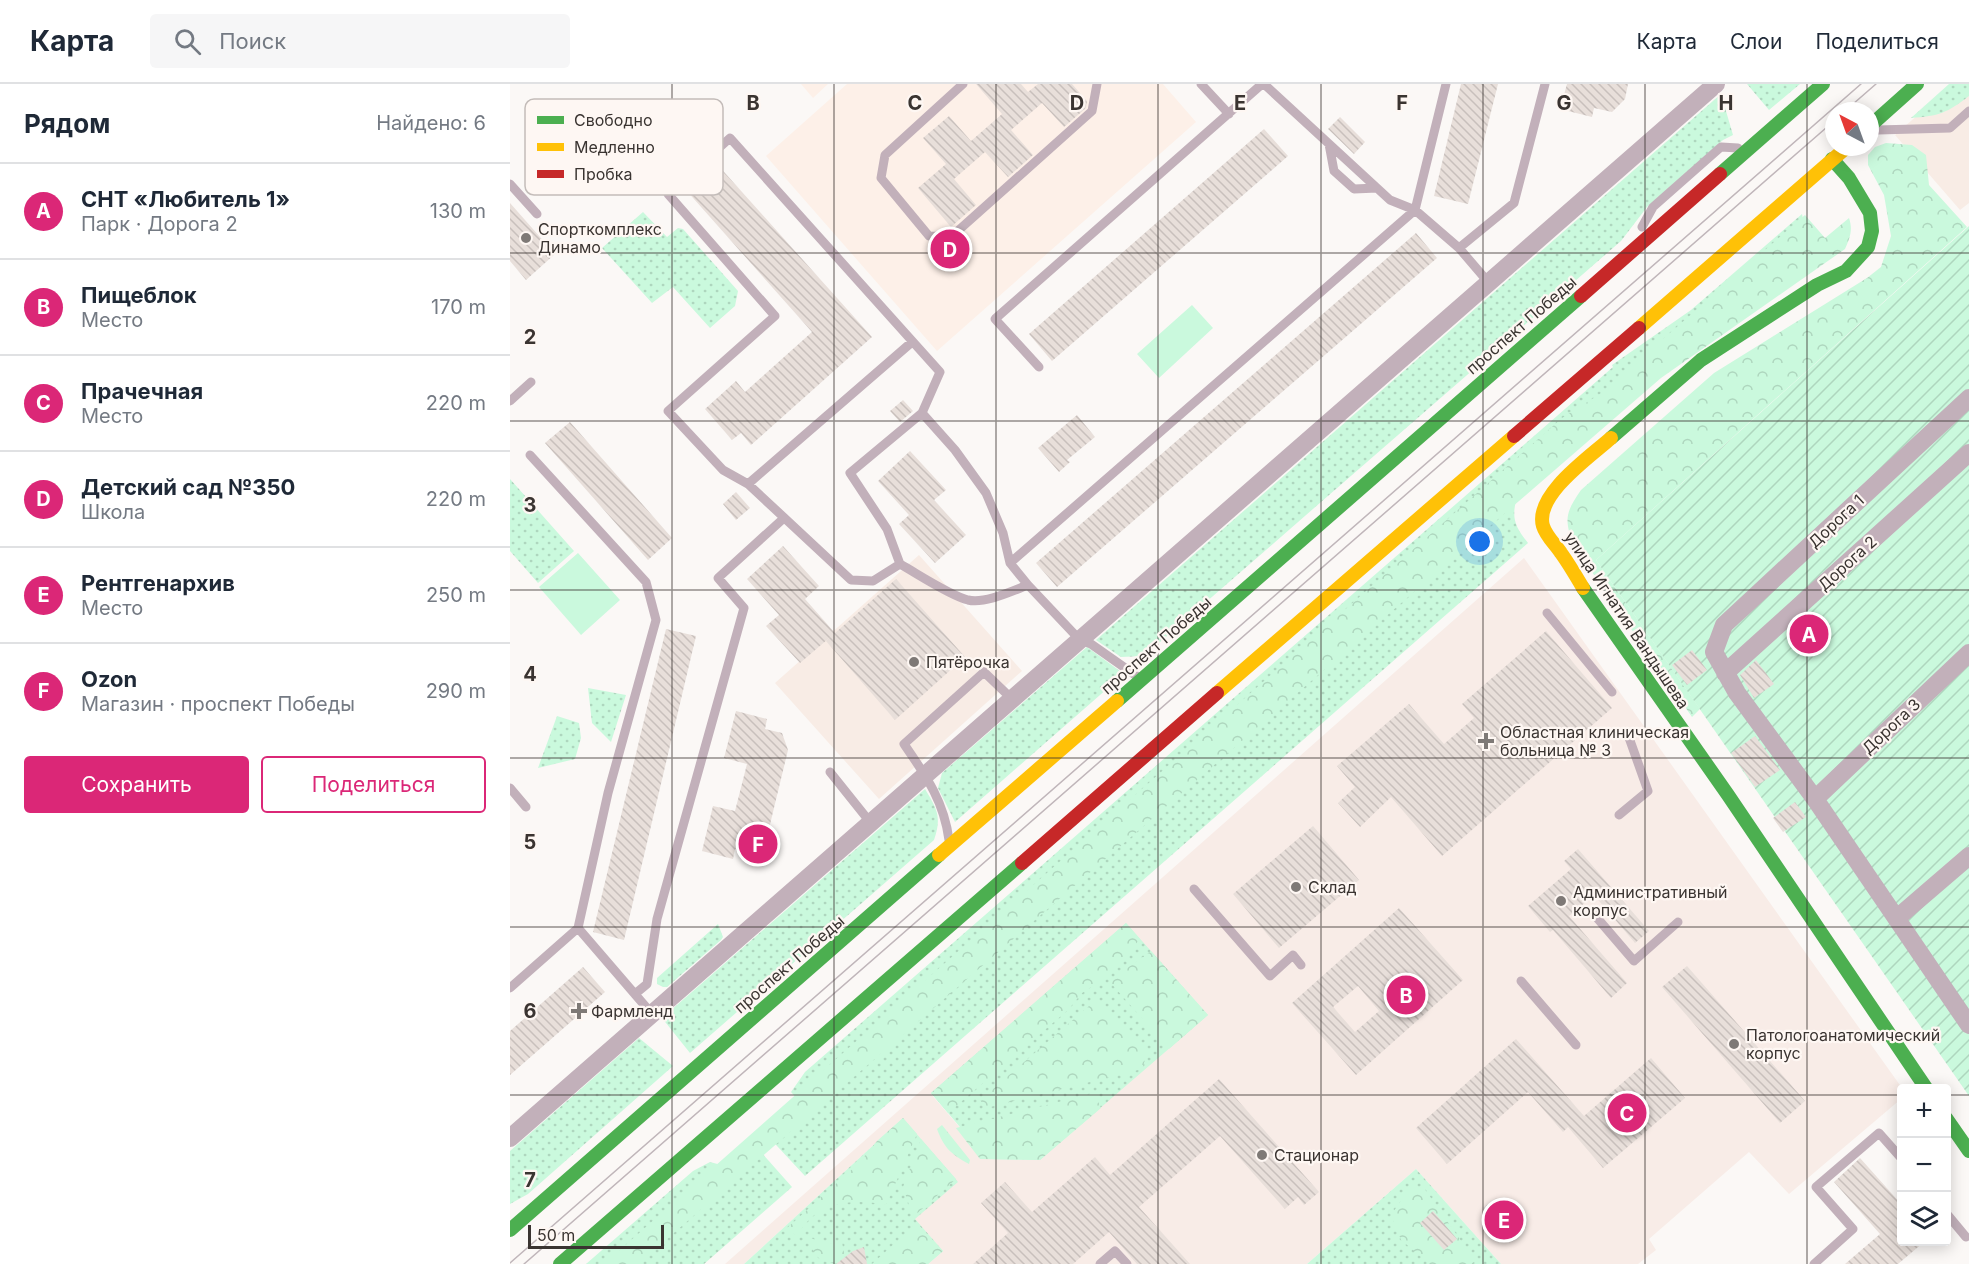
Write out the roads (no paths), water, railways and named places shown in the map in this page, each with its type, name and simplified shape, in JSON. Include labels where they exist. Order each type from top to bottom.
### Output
[{"type":"main road","name":"проспект Победы","points":[[510,1230],[1823,84]]},
{"type":"main road","points":[[1879,120],[1917,84]]},
{"type":"main road","points":[[560,1264],[1836,156]]},
{"type":"main road","name":"улица Игнатия Вандышева","points":[[1832,159],[1849,178],[1870,213],[1872,231],[1868,247],[1846,271],[1817,285],[1701,360],[1569,475],[1550,495],[1544,508],[1542,522],[1546,533],[1561,552],[1589,598],[1662,701],[1923,1084]]},
{"type":"main road","points":[[1951,1124],[1969,1151]]},
{"type":"street","points":[[510,1137],[1716,84]]},
{"type":"street","name":"Дорога 1","points":[[1725,673],[1713,652],[1724,625],[1969,398]]},
{"type":"street","name":"Дорога 2","points":[[1725,673],[1969,453]]},
{"type":"street","name":"Дорога 3","points":[[1815,799],[1969,653]]},
{"type":"street","points":[[1725,673],[1737,693],[1815,799],[1969,1025]]},
{"type":"street","points":[[1897,918],[1969,856]]},
{"type":"lane","points":[[963,84],[885,155],[881,178],[929,236],[951,237],[1092,111],[1097,84]]},
{"type":"lane","points":[[1201,84],[1229,114]]},
{"type":"lane","points":[[1039,367],[995,319],[1263,84],[1390,200],[1415,210],[1459,248],[1489,283]]},
{"type":"lane","points":[[1010,562],[1415,210],[1446,84]]},
{"type":"lane","points":[[1459,248],[1514,203],[1545,84]]},
{"type":"lane","points":[[1879,128],[1950,128],[1969,111]]},
{"type":"lane","points":[[723,144],[730,138],[940,372],[922,413],[850,473],[887,529],[900,564],[932,583],[969,600],[999,597],[1028,585]]},
{"type":"lane","points":[[1329,144],[1334,171],[1354,189],[1377,188]]},
{"type":"lane","points":[[1628,254],[1653,207],[1721,147],[1749,148]]},
{"type":"lane","points":[[510,183],[537,214]]},
{"type":"lane","points":[[669,195],[775,316],[668,411],[723,471],[748,484],[851,580],[873,581],[900,564]]},
{"type":"lane","points":[[748,484],[912,342]]},
{"type":"lane","points":[[510,401],[531,382]]},
{"type":"lane","points":[[922,413],[955,450],[986,493],[1003,533],[1010,562],[1028,585],[1079,639],[1091,644],[1142,679]]},
{"type":"lane","points":[[510,988],[578,928],[608,793],[656,620],[645,582],[530,455]]},
{"type":"lane","points":[[635,994],[647,984],[657,919],[744,608],[717,578],[784,518]]},
{"type":"lane","points":[[1547,613],[1612,692]]},
{"type":"lane","points":[[950,845],[946,818],[926,774],[904,744],[984,672],[1012,699]]},
{"type":"lane","points":[[1619,815],[1648,791],[1627,732]]},
{"type":"lane","points":[[830,772],[870,822]]},
{"type":"lane","points":[[510,788],[526,807]]},
{"type":"lane","points":[[1194,889],[1270,976],[1293,955],[1301,965]]},
{"type":"lane","points":[[1592,912],[1634,961],[1678,922]]},
{"type":"lane","points":[[578,928],[652,1014]]},
{"type":"lane","points":[[1521,981],[1576,1045]]},
{"type":"lane","points":[[1814,1264],[1853,1230],[1816,1187],[1879,1133],[1897,1153]]},
{"type":"lane","points":[[1951,1218],[1966,1237]]},
{"type":"lane","points":[[1100,1264],[1115,1251],[1127,1264]]},
{"type":"tram line","points":[[510,1263],[1861,84]]},
{"type":"tram line","points":[[1855,102],[1876,84]]},
{"type":"tram line","points":[[524,1264],[1825,129]]},
{"type":"place","name":"Спорткомплекс Динамо","points":[[526,238]]},
{"type":"place","name":"Детский сад №350","points":[[950,249]]},
{"type":"place","name":"СНТ «Любитель 1»","points":[[1809,634]]},
{"type":"place","name":"Пятёрочка","points":[[914,662]]},
{"type":"place","name":"Областная клиническая больница № 3","points":[[1486,741]]},
{"type":"place","name":"Ozon","points":[[758,844]]},
{"type":"place","name":"Склад","points":[[1296,887]]},
{"type":"place","name":"Административный корпус","points":[[1561,901]]},
{"type":"place","name":"Пищеблок","points":[[1406,995]]},
{"type":"place","name":"Фармленд","points":[[579,1011]]},
{"type":"place","name":"Патологоанатомический корпус","points":[[1734,1044]]},
{"type":"place","name":"Прачечная","points":[[1627,1113]]},
{"type":"place","name":"Стационар","points":[[1262,1155]]},
{"type":"place","name":"Рентгенархив","points":[[1504,1220]]}]
